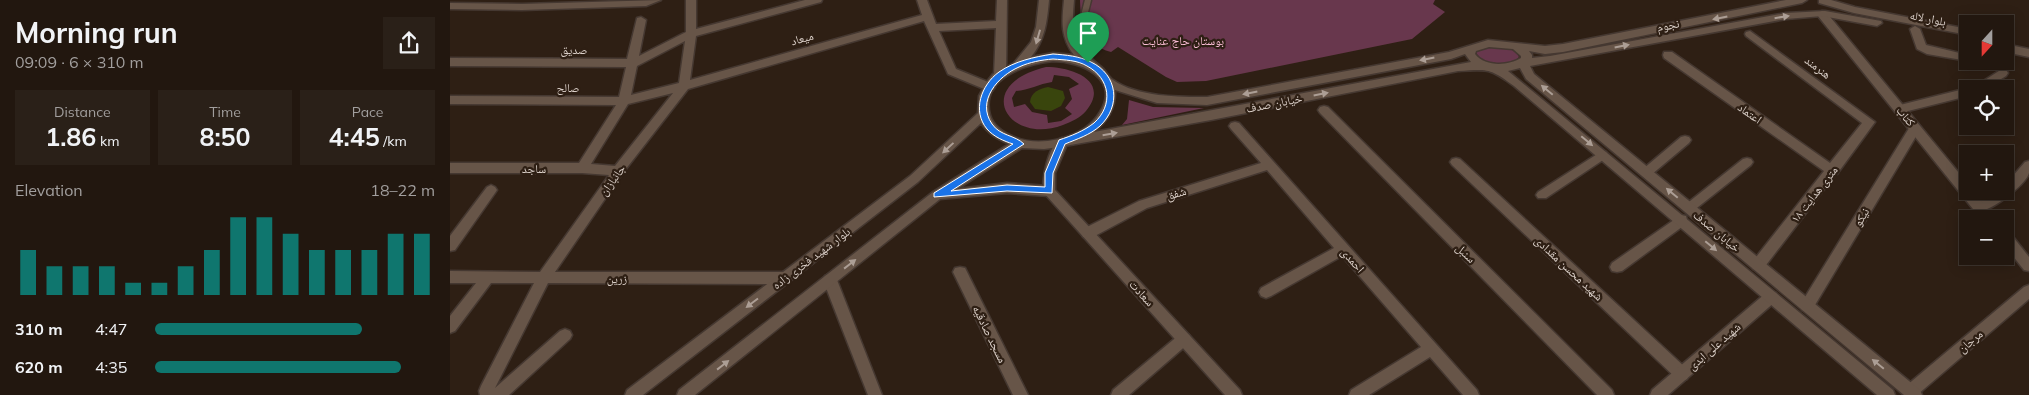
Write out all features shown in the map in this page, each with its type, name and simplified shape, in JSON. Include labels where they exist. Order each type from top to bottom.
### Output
[{"type":"street","points":[[450,6],[646,3],[656,0]]},
{"type":"street","points":[[684,86],[692,34],[691,0]]},
{"type":"street","name":"صدیق","points":[[450,62],[633,63],[692,34],[817,0]]},
{"type":"street","points":[[922,0],[932,28],[952,71],[989,87]]},
{"type":"street","points":[[1000,75],[1002,0]]},
{"type":"street","points":[[1044,0],[1037,43],[1029,55],[1000,75],[989,87],[983,101],[983,114],[990,127],[1002,137],[1020,144],[1041,145],[1062,142],[1081,135],[1097,124],[1110,104],[1112,97],[1109,84],[1101,72],[1078,54],[1069,42],[1066,30],[1069,0]]},
{"type":"street","name":"کتاب","points":[[1803,0],[1802,3],[1806,8],[1822,14],[1980,208]]},
{"type":"street","name":"نجوم","points":[[1474,47],[1488,43],[1546,50],[1563,48],[1803,0]]},
{"type":"street","points":[[1821,1],[1830,8],[1822,14]]},
{"type":"street","name":"بلوار لاله","points":[[1821,1],[1854,10],[1959,30]]},
{"type":"street","name":"نجوم","points":[[1490,66],[1509,66],[1550,60],[1786,16],[1822,14]]},
{"type":"street","name":"بلوار لاله","points":[[1822,14],[1959,38]]},
{"type":"street","name":"میعاد","points":[[684,86],[928,17]]},
{"type":"street","points":[[582,168],[624,101],[642,20]]},
{"type":"street","points":[[932,28],[1000,24]]},
{"type":"street","points":[[1915,29],[1921,47],[1959,56]]},
{"type":"street","name":"هنرمند","points":[[1750,34],[1869,122]]},
{"type":"street","points":[[2014,42],[2029,44]]},
{"type":"street","name":"خیابان صدف","points":[[1516,46],[1526,55],[1526,60],[1522,63],[1530,76],[1913,393]]},
{"type":"street","points":[[1474,47],[1470,52],[1471,57],[1490,66]]},
{"type":"street","name":"خیابان صدف","points":[[1109,84],[1138,96],[1171,102],[1206,101],[1451,55],[1474,47]]},
{"type":"street","points":[[2014,50],[2029,53]]},
{"type":"street","name":"اعتماد","points":[[1668,55],[1833,171]]},
{"type":"street","points":[[1016,65],[1034,59],[1053,56],[1072,58],[1088,63]]},
{"type":"street","name":"خیابان صدف","points":[[1062,142],[1211,116],[1458,67],[1490,66],[1518,83],[1888,395]]},
{"type":"street","points":[[1991,80],[2002,73]]},
{"type":"street","name":"صالح","points":[[450,100],[624,101],[684,86]]},
{"type":"street","name":"جانبازان","points":[[488,395],[486,391],[544,278],[618,171],[684,86]]},
{"type":"street","points":[[1900,109],[1959,94]]},
{"type":"street","name":"سنبل","points":[[1324,110],[1607,395]]},
{"type":"street","name":"بلوار شهید فخری زاده","points":[[632,395],[914,180],[983,114]]},
{"type":"street","name":"۱۸ متری هدایت","points":[[1758,265],[1833,171],[1869,122]]},
{"type":"street","name":"احمدی","points":[[1234,126],[1472,395]]},
{"type":"street","name":"نیکو","points":[[1807,306],[1915,128]]},
{"type":"street","points":[[1646,172],[1685,140]]},
{"type":"street","points":[[937,195],[1007,188],[1049,191],[1049,173],[1062,142]]},
{"type":"street","points":[[684,395],[937,195],[1020,144]]},
{"type":"street","points":[[1542,195],[1602,154]]},
{"type":"street","name":"شهید محسن مقدادی","points":[[1456,162],[1682,374]]},
{"type":"street","points":[[1689,208],[1747,162]]},
{"type":"street","name":"شفق","points":[[1088,234],[1143,204],[1269,165]]},
{"type":"street","points":[[1980,208],[2010,188],[2029,165]]},
{"type":"street","name":"ساجد","points":[[450,168],[582,168],[618,171]]},
{"type":"street","points":[[450,246],[491,190]]},
{"type":"street","name":"سعادت","points":[[1049,191],[1235,395]]},
{"type":"street","points":[[1617,267],[1681,220]]},
{"type":"street","points":[[2014,248],[2029,266]]},
{"type":"street","points":[[1266,292],[1342,249]]},
{"type":"street","name":"مسجد صادقیه","points":[[960,272],[1020,395]]},
{"type":"street","name":"زرین","points":[[450,277],[785,278]]},
{"type":"street","points":[[450,327],[487,278]]},
{"type":"street","points":[[830,280],[875,395]]},
{"type":"street","name":"مرجان","points":[[1913,393],[2029,291]]},
{"type":"street","name":"شهید علی ابدی","points":[[1657,395],[1771,297]]},
{"type":"street","points":[[498,395],[565,335]]},
{"type":"street","points":[[1118,395],[1184,339]]},
{"type":"street","points":[[1356,395],[1431,349]]},
{"type":"lane","points":[[1078,54],[1078,40],[1088,0]]},
{"type":"green space","name":"بوستان حاج عنایت","points":[[1080,0],[1435,0],[1433,4],[1445,12],[1412,39],[1206,81],[1177,82],[1118,47],[1111,52],[1094,44],[1085,33],[1081,18]]},
{"type":"green space","points":[[1499,47],[1513,50],[1519,57],[1506,63],[1488,62],[1479,59],[1476,52],[1485,48]]},
{"type":"green space","points":[[1046,67],[1076,73],[1085,77],[1091,83],[1094,91],[1092,100],[1084,113],[1066,124],[1043,129],[1027,127],[1014,121],[1006,111],[1004,99],[1009,87],[1023,76]],"holes":[[[1054,75],[1069,77],[1079,84],[1069,89],[1072,99],[1065,108],[1072,114],[1061,121],[1048,123],[1047,115],[1032,112],[1025,104],[1014,107],[1012,98],[1016,91],[1052,82]]]},
{"type":"green space","points":[[1129,100],[1153,107],[1204,108],[1122,125],[1127,119]]},
{"type":"shaded area","points":[[1048,87],[1063,91],[1065,98],[1061,106],[1051,111],[1035,109],[1030,102],[1032,96],[1039,90]]},
{"type":"route","points":[[1053,56],[1072,58],[1088,63],[1101,72],[1109,84],[1112,97],[1107,111],[1097,124],[1081,135],[1062,142],[1049,173],[1049,191],[1007,188],[937,195],[1020,144],[1002,137],[990,127],[983,114],[983,101],[989,87],[1000,75],[1016,65],[1034,59],[1053,56]]}]
